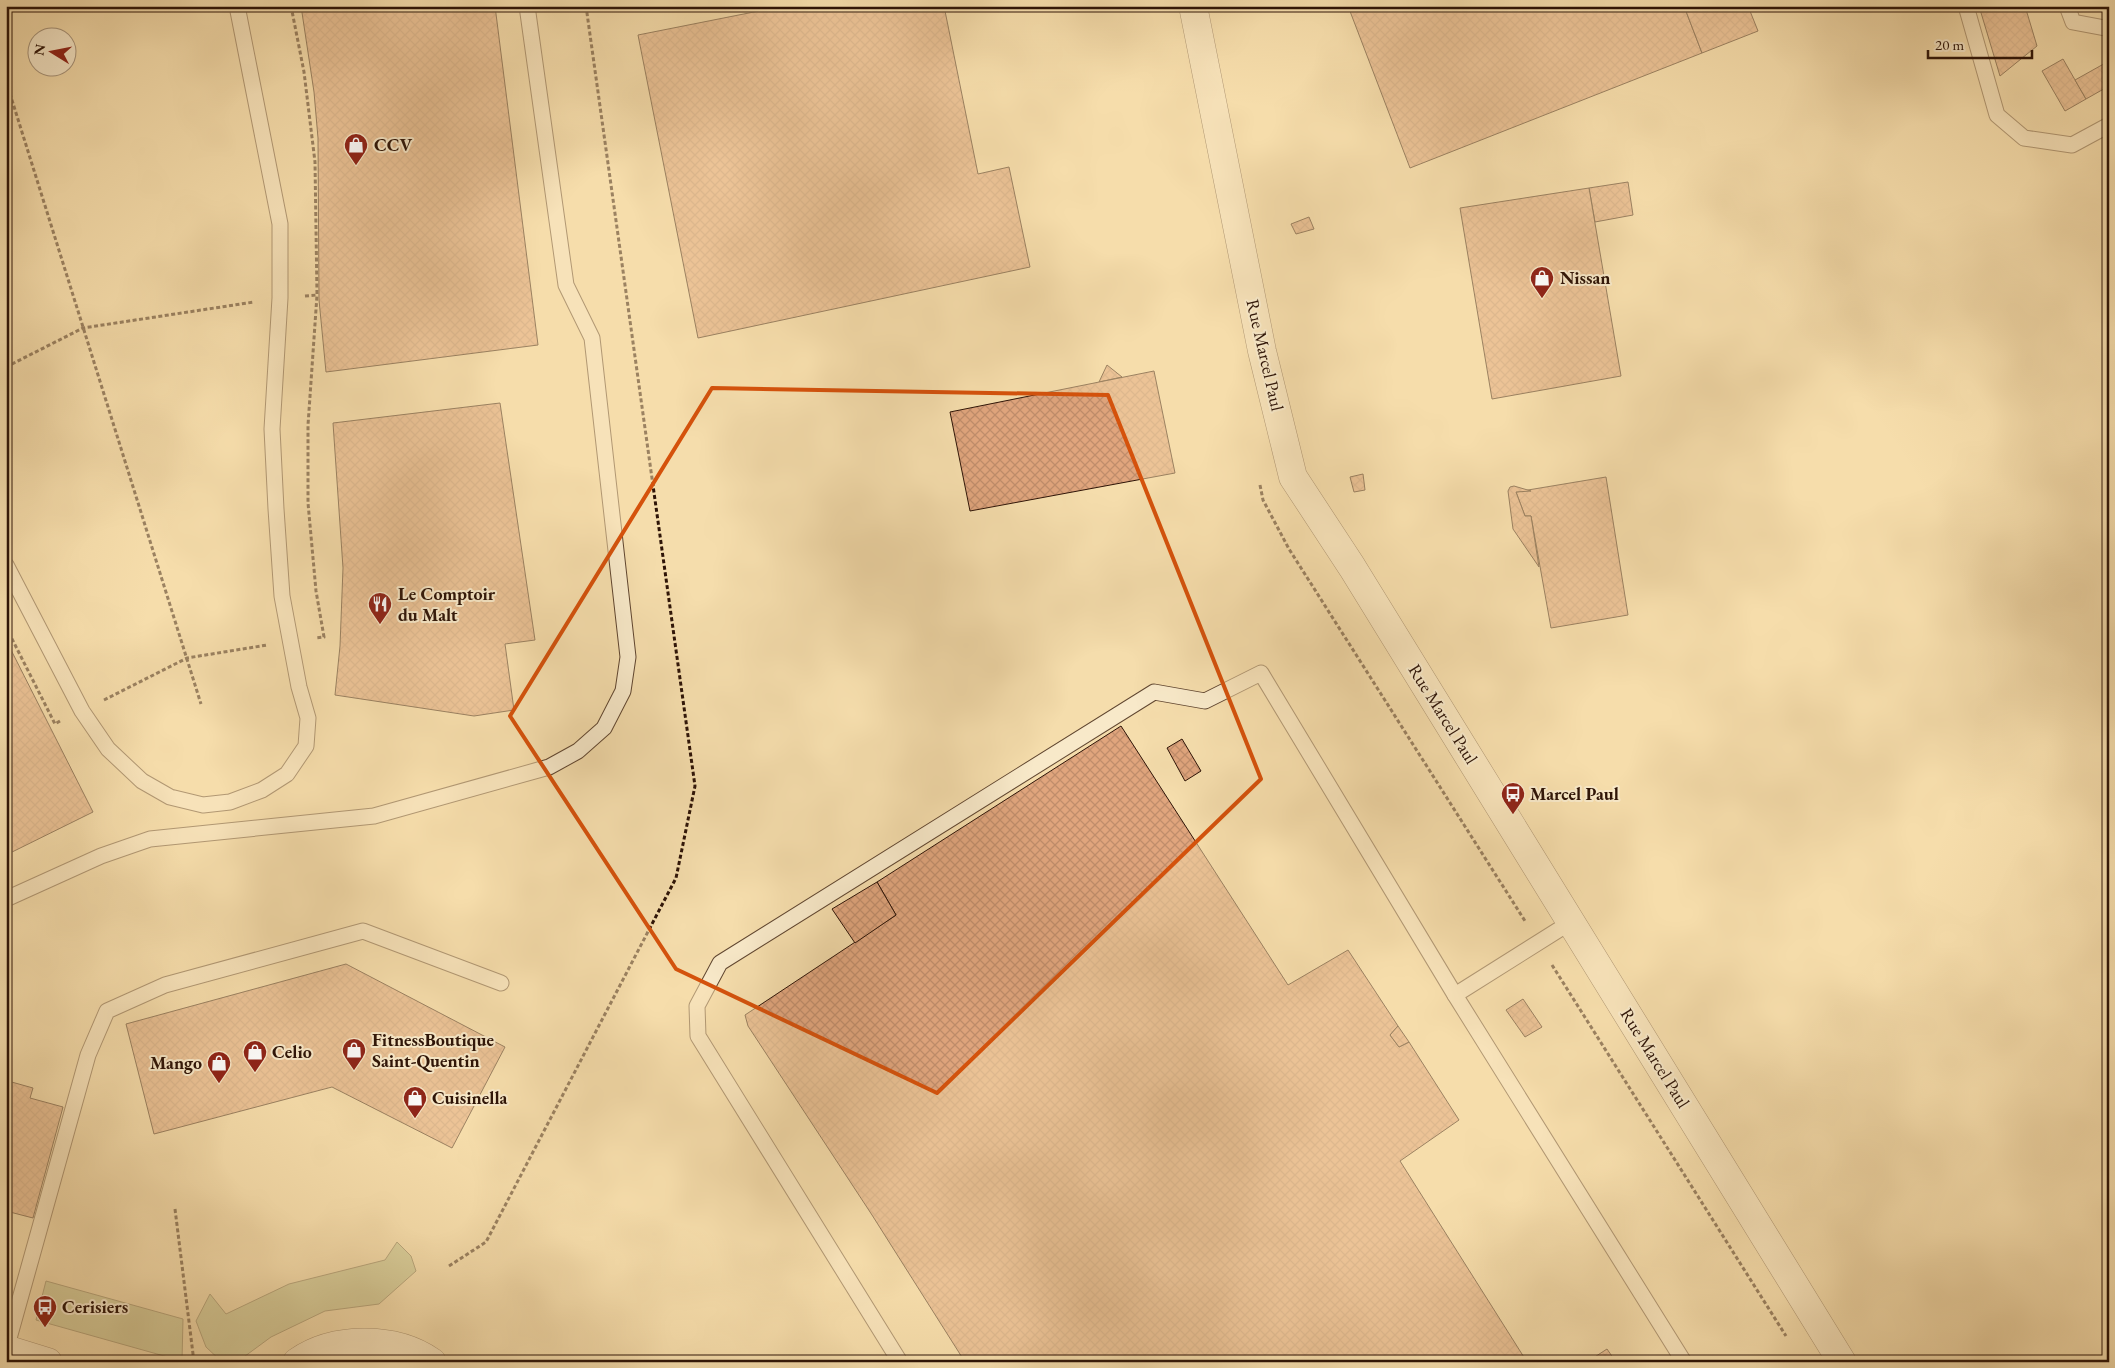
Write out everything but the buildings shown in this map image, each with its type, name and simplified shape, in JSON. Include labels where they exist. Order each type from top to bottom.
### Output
[{"type":"street","name":"Rue Marcel Paul","points":[[1193,6],[1262,351],[1293,477],[1352,566],[1842,1362]]},
{"type":"street","points":[[297,1362],[337,1346],[372,1343],[399,1347],[425,1357],[432,1362]]},
{"type":"street","points":[[6,1349],[48,1362]]},
{"type":"lane","points":[[6,565],[82,711],[108,750],[142,781],[170,797],[203,805],[230,802],[262,790],[288,774],[306,746],[308,718],[299,687],[282,596],[272,429],[280,298],[280,224],[237,6]]},
{"type":"lane","points":[[6,899],[100,856],[150,839],[374,816],[549,767],[578,751],[604,728],[623,690],[628,657],[592,338],[566,285],[527,6]]},
{"type":"lane","points":[[1966,6],[1997,115],[2024,138],[2072,144],[2109,125]]},
{"type":"lane","points":[[2067,6],[2073,22],[2105,28],[2109,26]]},
{"type":"lane","points":[[900,1362],[698,1036],[697,1006],[720,963],[1154,692],[1205,701],[1261,673],[1455,995],[1684,1362]]},
{"type":"lane","points":[[1455,995],[1571,922]]},
{"type":"lane","points":[[6,1349],[88,1055],[107,1010],[165,985],[363,931],[501,983]]},
{"type":"path","points":[[6,81],[201,704]]},
{"type":"path","points":[[6,367],[83,328],[280,298],[316,295]]},
{"type":"path","points":[[1263,500],[1289,549],[1521,913]]},
{"type":"path","points":[[1565,985],[1786,1337]]},
{"type":"path","points":[[175,1209],[194,1362]]},
{"type":"highlighted area","points":[[712,388],[1108,395],[1261,779],[937,1093],[676,969],[510,716]]},
{"type":"green space","points":[[397,1242],[411,1256],[416,1271],[379,1304],[325,1311],[271,1337],[237,1362],[222,1362],[206,1347],[196,1321],[210,1294],[226,1314],[289,1284],[385,1260]]},
{"type":"green space","points":[[46,1281],[183,1319],[182,1361],[36,1320]]},
{"type":"place","name":"CCV","points":[[356,166]]},
{"type":"place","name":"Nissan","points":[[1542,299]]},
{"type":"place","name":"Le Comptoir du Malt","points":[[380,625]]},
{"type":"place","name":"Marcel Paul","points":[[1513,815]]},
{"type":"place","name":"FitnessBoutique Saint-Quentin","points":[[354,1071]]},
{"type":"place","name":"Celio","points":[[255,1073]]},
{"type":"place","name":"Mango","points":[[219,1084]]},
{"type":"place","name":"Cuisinella","points":[[415,1119]]},
{"type":"place","name":"Cerisiers","points":[[45,1328]]}]
